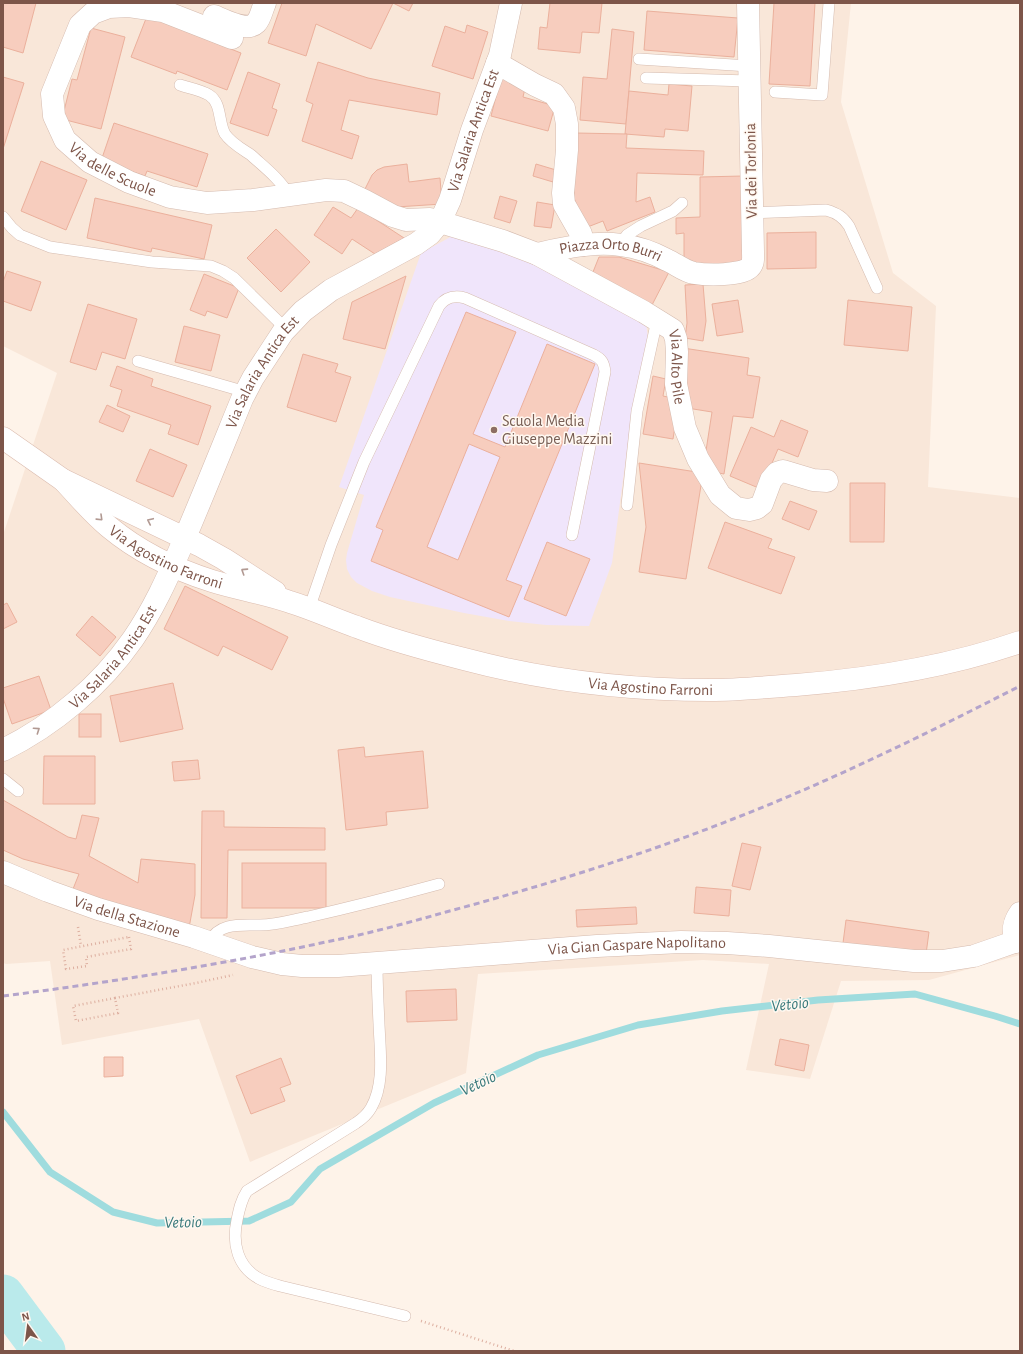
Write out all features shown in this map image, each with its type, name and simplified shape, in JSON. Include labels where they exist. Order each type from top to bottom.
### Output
[{"type":"street","points":[[179,3],[238,26],[249,27],[255,24],[259,19],[265,3]]},
{"type":"street","name":"Via Salaria Antica Est","points":[[3,750],[34,733],[68,708],[108,670],[126,649],[143,624],[161,590],[185,538],[246,392],[270,350],[286,329],[303,311],[331,290],[416,244],[430,234],[440,222],[450,200],[472,130],[497,63],[506,30],[511,3]]},
{"type":"street","name":"Via dei Torlonia","points":[[681,268],[694,273],[729,274],[750,268],[752,263],[748,3]]},
{"type":"street","name":"Via delle Scuole","points":[[232,38],[163,11],[128,6],[109,7],[93,13],[80,25],[52,94],[54,116],[65,140],[90,162],[129,182],[170,197],[206,203],[253,200],[326,190],[344,191],[393,216],[406,220],[430,219],[440,222]]},
{"type":"street","points":[[497,63],[554,94],[564,108],[567,124],[567,150],[563,193],[564,204],[580,234],[584,245]]},
{"type":"street","name":"Via Alto Pile","points":[[440,222],[503,241],[537,254],[673,330],[676,339],[676,384],[685,428],[698,459],[720,495],[736,508],[749,510],[757,508],[762,504],[772,480],[777,473],[783,471],[813,480],[827,481]]},
{"type":"street","name":"Piazza Orto Burri","points":[[537,254],[584,245],[607,243],[636,247],[654,254],[681,268]]},
{"type":"street","name":"Via Agostino Farroni","points":[[3,438],[63,480],[185,538],[224,559],[288,601]]},
{"type":"street","name":"Via Agostino Farroni","points":[[63,480],[89,508],[113,530],[144,552],[172,566],[231,587],[288,601],[359,628],[464,660],[558,679],[656,688],[710,690],[759,687],[841,680],[919,669],[957,661],[1020,642]]},
{"type":"street","name":"Via della Stazione","points":[[3,872],[98,909],[209,942],[252,957]]},
{"type":"street","points":[[1018,941],[1014,934],[1013,926],[1020,913]]},
{"type":"street","name":"Via Gian Gaspare Napolitano","points":[[252,957],[282,964],[302,966],[338,966],[597,946],[681,942],[769,946],[914,961],[942,961],[974,956],[1018,941]]},
{"type":"lane","points":[[775,92],[822,95],[829,3]]},
{"type":"lane","points":[[638,59],[749,73]]},
{"type":"lane","points":[[646,78],[749,73]]},
{"type":"lane","points":[[180,85],[209,95],[216,102],[225,134],[230,140],[251,156],[283,185],[289,195]]},
{"type":"lane","points":[[620,245],[627,235],[641,226],[673,211],[682,203]]},
{"type":"lane","points":[[752,213],[826,210],[835,212],[843,217],[850,226],[877,288]]},
{"type":"lane","points":[[3,217],[12,228],[20,234],[50,247],[152,262],[211,266],[234,278],[286,329]]},
{"type":"lane","points":[[309,609],[331,545],[364,462],[439,306],[446,299],[452,297],[458,296],[465,298],[601,358],[604,364],[605,372],[572,535]]},
{"type":"lane","points":[[627,505],[637,411],[657,320]]},
{"type":"lane","points":[[138,361],[246,392]]},
{"type":"lane","points":[[3,779],[18,792]]},
{"type":"lane","points":[[209,942],[215,933],[227,927],[277,923],[345,909],[439,884]]},
{"type":"lane","points":[[377,962],[380,1078],[372,1108],[366,1116],[356,1123],[247,1191],[240,1206],[235,1232],[236,1251],[240,1260],[250,1273],[260,1279],[280,1286],[405,1316]]},
{"type":"path","points":[[130,937],[131,949],[86,957],[87,966],[66,970],[63,950],[130,937]]},
{"type":"path","points":[[115,998],[118,1013],[76,1021],[73,1006],[115,998],[196,984],[234,975]]},
{"type":"path","points":[[405,1316],[514,1351]]},
{"type":"shaded area","points":[[3,3],[851,3],[841,102],[893,273],[936,306],[928,487],[1020,498],[1020,955],[929,980],[841,981],[810,1079],[746,1070],[769,964],[703,960],[478,974],[466,1073],[250,1162],[199,1019],[62,1045],[50,961],[3,963],[3,535],[57,373],[3,346]]},
{"type":"shaded area","name":"Scuola Media Giuseppe Mazzini","points":[[456,234],[507,247],[646,323],[648,338],[632,412],[612,563],[589,626],[546,625],[509,621],[390,597],[372,591],[357,583],[351,577],[347,569],[347,553],[364,495],[339,487],[421,253]]},
{"type":"building","points":[[3,3],[36,3],[23,53],[3,47]]},
{"type":"building","points":[[282,3],[393,3],[371,49],[316,24],[306,56],[268,43]]},
{"type":"building","points":[[393,3],[413,3],[409,11]]},
{"type":"building","points":[[550,3],[602,3],[599,33],[582,32],[580,53],[538,49],[540,27],[547,28]]},
{"type":"building","points":[[774,3],[815,3],[810,86],[769,84]]},
{"type":"building","points":[[647,11],[738,18],[734,57],[644,50]]},
{"type":"building","points":[[147,16],[241,53],[227,90],[177,71],[176,74],[131,57]]},
{"type":"building","points":[[467,25],[488,32],[473,79],[432,66],[445,26],[465,33]]},
{"type":"building","points":[[91,28],[125,37],[101,129],[62,119],[72,79],[77,80]]},
{"type":"building","points":[[612,29],[634,32],[626,124],[580,120],[583,77],[607,79]]},
{"type":"building","points":[[318,62],[368,78],[440,93],[437,115],[349,100],[341,130],[359,136],[352,159],[302,141],[313,104],[306,101]]},
{"type":"building","points":[[248,72],[280,84],[272,108],[277,110],[268,136],[230,123]]},
{"type":"building","points":[[3,77],[24,83],[3,149]]},
{"type":"building","points":[[501,77],[526,84],[523,97],[555,106],[548,131],[491,116]]},
{"type":"building","points":[[669,84],[692,86],[688,131],[665,129],[664,137],[625,134],[629,91],[668,95]]},
{"type":"building","points":[[114,123],[208,154],[197,187],[147,171],[145,176],[101,161]]},
{"type":"building","points":[[576,133],[627,134],[626,148],[704,151],[703,175],[637,173],[636,202],[650,197],[655,212],[607,231],[603,221],[585,228],[574,198]]},
{"type":"building","points":[[41,161],[87,180],[66,230],[21,211]]},
{"type":"building","points":[[407,164],[409,182],[440,178],[442,204],[396,207],[365,189],[372,175],[377,170],[384,167]]},
{"type":"building","points":[[536,164],[556,170],[553,182],[533,176]]},
{"type":"building","points":[[743,176],[743,264],[684,264],[684,233],[676,234],[676,218],[700,217],[700,177]]},
{"type":"building","points":[[500,196],[517,201],[510,223],[494,218]]},
{"type":"building","points":[[95,198],[212,225],[204,259],[152,248],[151,252],[87,238]]},
{"type":"building","points":[[537,202],[555,205],[551,228],[534,226]]},
{"type":"building","points":[[333,207],[351,218],[358,208],[404,238],[375,254],[352,239],[342,254],[314,235]]},
{"type":"building","points":[[276,229],[310,262],[281,292],[247,258]]},
{"type":"building","points":[[816,232],[816,268],[767,269],[767,233]]},
{"type":"building","points":[[599,257],[619,257],[669,272],[652,305],[591,277]]},
{"type":"building","points":[[7,271],[41,282],[31,311],[3,301],[3,282]]},
{"type":"building","points":[[204,274],[239,288],[227,318],[207,311],[205,316],[190,310]]},
{"type":"building","points":[[406,276],[385,349],[343,339],[352,302]]},
{"type":"building","points":[[703,284],[706,321],[703,341],[685,338],[687,323],[685,285]]},
{"type":"building","points":[[738,300],[743,332],[717,336],[712,304]]},
{"type":"building","points":[[848,300],[912,307],[908,351],[844,345]]},
{"type":"building","points":[[88,304],[137,319],[125,359],[102,352],[96,370],[70,362]]},
{"type":"building","points":[[466,312],[516,332],[473,434],[505,447],[547,344],[595,364],[506,580],[522,586],[509,617],[371,561],[383,530],[376,527]],"holes":[[[469,444],[500,457],[458,560],[427,547]]]},
{"type":"building","points":[[184,326],[220,335],[211,371],[175,362]]},
{"type":"building","points":[[683,348],[749,358],[747,375],[760,377],[753,418],[733,416],[724,474],[714,472],[705,457],[712,412],[687,408]]},
{"type":"building","points":[[303,354],[338,364],[335,372],[351,377],[336,422],[287,407]]},
{"type":"building","points":[[117,366],[153,379],[151,386],[211,406],[198,445],[168,434],[171,425],[117,406],[122,390],[110,386]]},
{"type":"building","points":[[653,376],[666,379],[663,396],[672,398],[676,420],[673,439],[643,434]]},
{"type":"building","points":[[107,405],[130,416],[123,432],[99,422]]},
{"type":"building","points":[[781,420],[808,431],[798,457],[778,449],[761,489],[730,476],[751,427],[774,437]]},
{"type":"building","points":[[150,449],[187,465],[173,497],[136,481]]},
{"type":"building","points":[[639,463],[703,473],[686,579],[639,572],[646,527]]},
{"type":"building","points":[[850,483],[885,483],[884,542],[850,542]]},
{"type":"building","points":[[790,501],[817,511],[809,530],[782,519]]},
{"type":"building","points":[[725,522],[772,539],[768,548],[795,557],[781,594],[708,568]]},
{"type":"building","points":[[547,542],[590,559],[566,616],[524,599]]},
{"type":"building","points":[[185,586],[288,637],[272,670],[223,646],[218,656],[164,629]]},
{"type":"building","points":[[7,603],[17,622],[3,629],[3,605]]},
{"type":"building","points":[[92,616],[116,637],[100,656],[76,635]]},
{"type":"building","points":[[39,676],[51,710],[12,724],[3,698],[3,688]]},
{"type":"building","points":[[173,683],[183,729],[120,742],[110,696]]},
{"type":"building","points":[[79,714],[101,714],[101,737],[79,737]]},
{"type":"building","points":[[364,747],[365,757],[423,751],[428,808],[386,812],[387,825],[346,830],[338,750]]},
{"type":"building","points":[[44,756],[95,756],[95,804],[43,804]]},
{"type":"building","points":[[198,760],[200,779],[174,781],[172,762]]},
{"type":"building","points":[[3,800],[68,837],[76,839],[82,815],[99,818],[89,856],[138,883],[141,859],[195,864],[195,895],[189,928],[102,901],[73,889],[79,874],[23,859],[3,850]]},
{"type":"building","points":[[202,811],[224,811],[224,827],[325,828],[325,850],[228,850],[227,918],[201,918]]},
{"type":"building","points":[[742,843],[761,847],[750,890],[732,886]]},
{"type":"building","points":[[242,863],[326,863],[326,908],[242,908]]},
{"type":"building","points":[[696,887],[731,890],[729,916],[694,913]]},
{"type":"building","points":[[636,907],[637,924],[577,927],[576,910]]},
{"type":"building","points":[[846,920],[929,932],[926,954],[843,943]]},
{"type":"building","points":[[456,989],[457,1020],[407,1022],[406,991]]},
{"type":"building","points":[[780,1039],[809,1045],[804,1071],[775,1065]]},
{"type":"building","points":[[104,1057],[123,1057],[123,1076],[104,1077]]},
{"type":"building","points":[[281,1058],[291,1084],[280,1088],[285,1101],[251,1114],[236,1076]]},
{"type":"waterway","name":"Vetoio","points":[[3,1112],[50,1172],[113,1212],[157,1223],[249,1221],[291,1202],[320,1169],[434,1103],[538,1055],[638,1025],[722,1011],[818,1000],[915,994],[1020,1024]]},
{"type":"waterway","points":[[3,1296],[44,1351]]},
{"type":"railway","points":[[3,996],[165,972],[341,939],[417,920],[555,881],[698,833],[806,789],[949,722],[1020,686]]},
{"type":"place","name":"Scuola Media Giuseppe Mazzini","points":[[494,430]]}]
